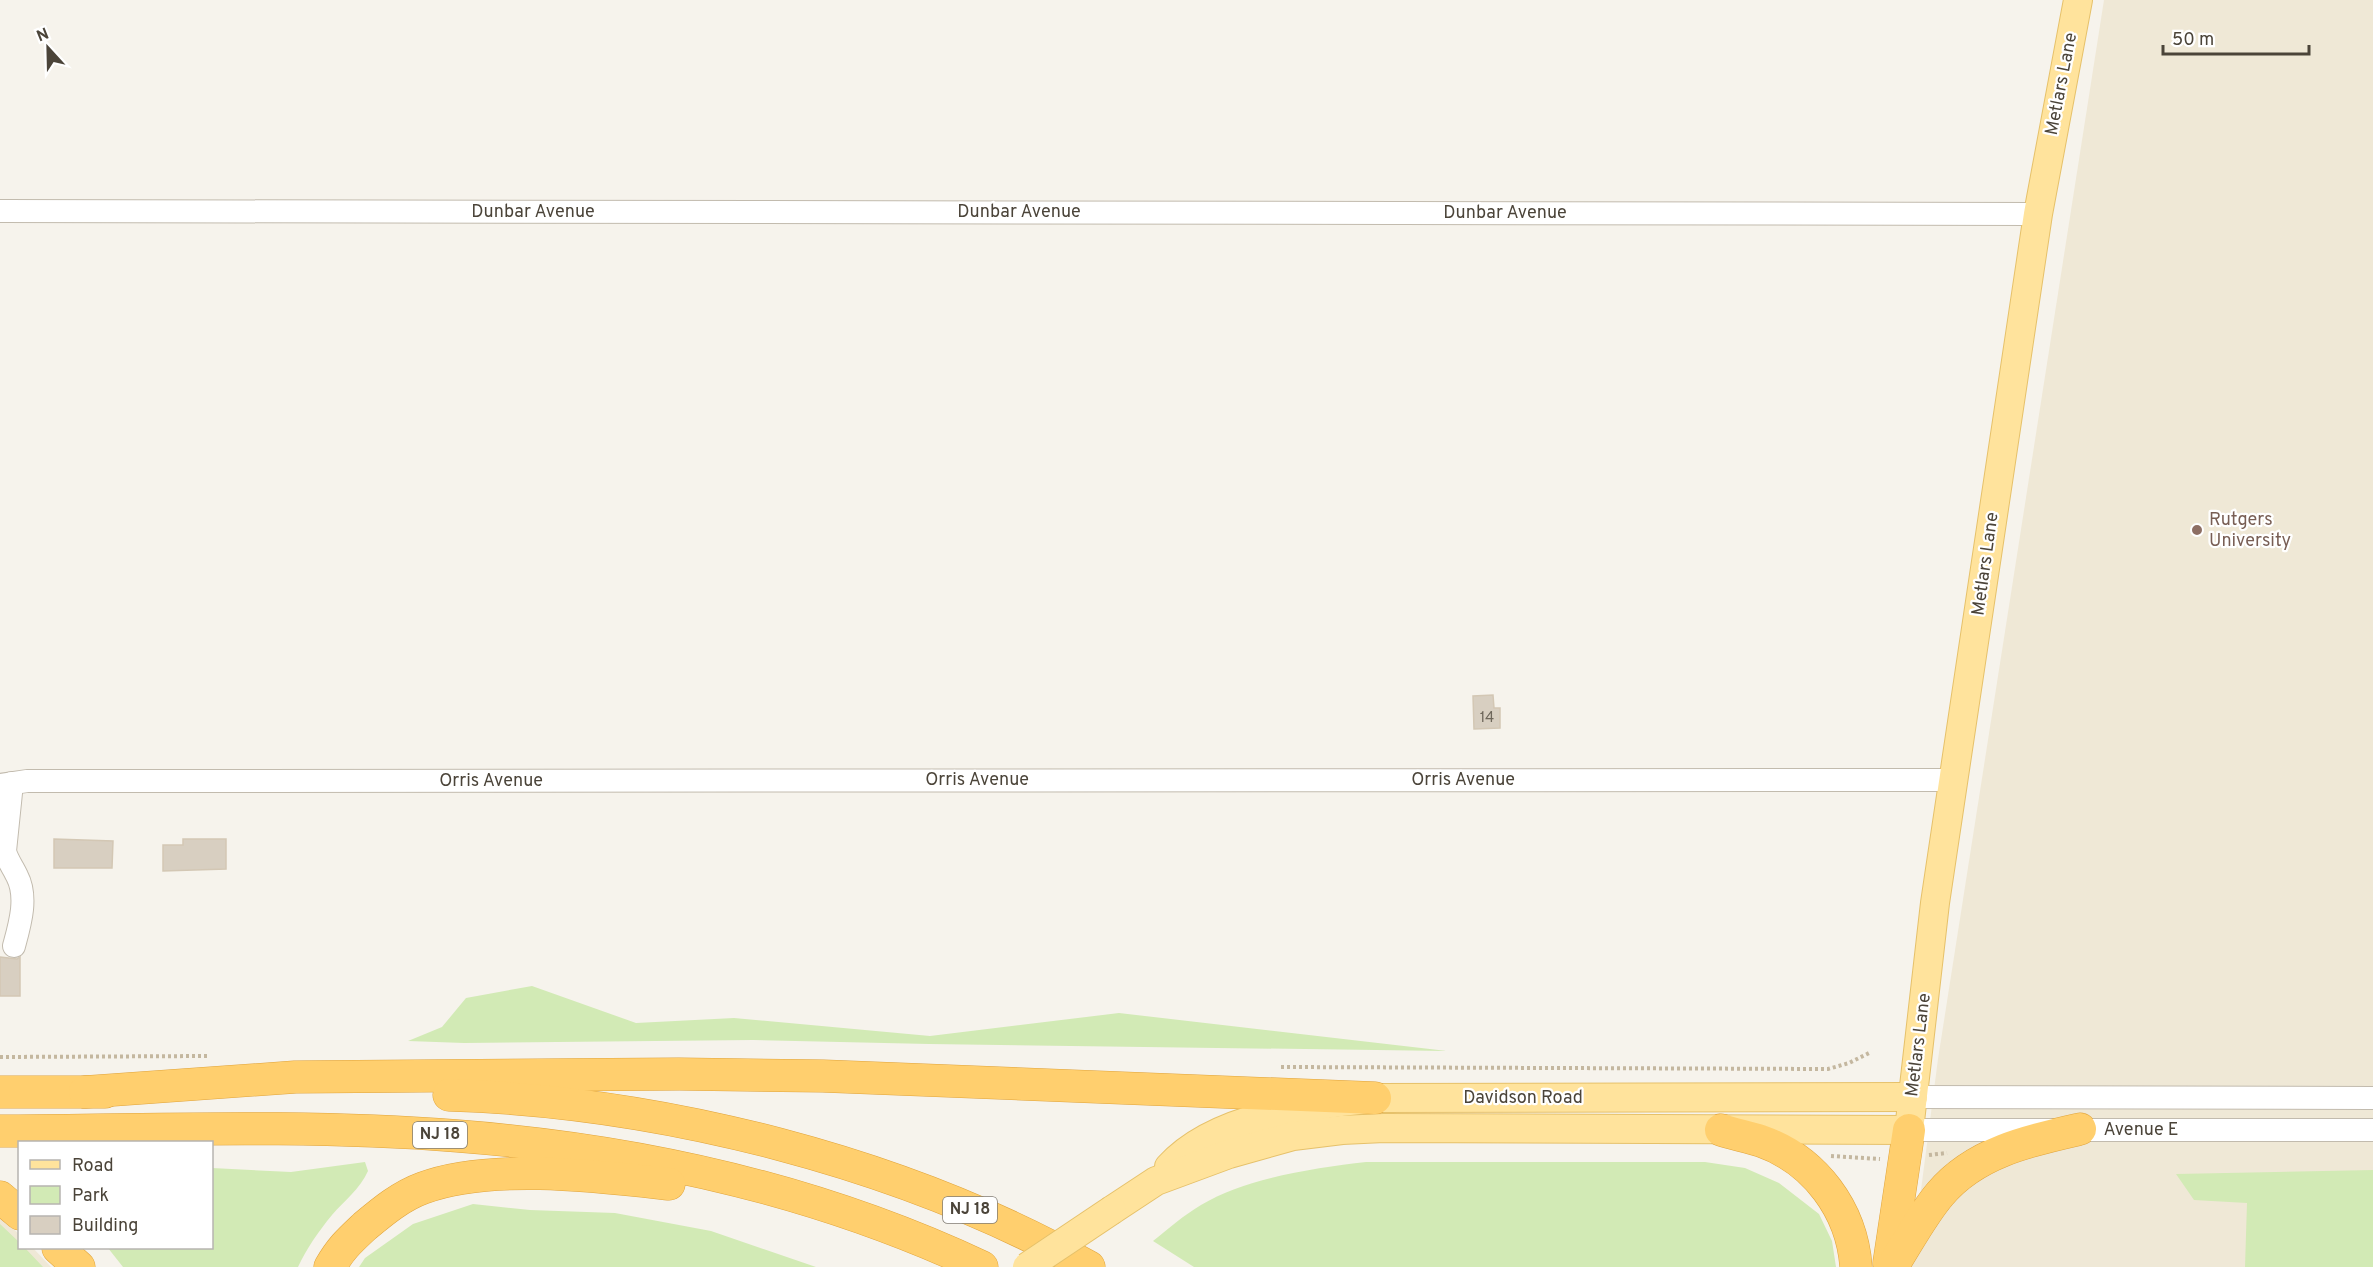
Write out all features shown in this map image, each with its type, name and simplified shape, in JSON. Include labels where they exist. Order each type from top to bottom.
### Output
[{"type":"highway","points":[[85,1092],[295,1077],[679,1074],[823,1076],[1375,1098]]},
{"type":"highway","name":"NJ 18","points":[[0,1092],[374,1092],[460,1095],[646,1115],[734,1133],[846,1164],[970,1210],[1061,1251],[1089,1267]]},
{"type":"highway","points":[[1890,1267],[1940,1194],[1971,1167],[1995,1154],[2032,1140],[2080,1129]]},
{"type":"highway","name":"NJ 18","points":[[0,1131],[328,1130],[457,1136],[570,1147],[682,1167],[780,1191],[930,1243],[982,1267]]},
{"type":"highway","points":[[1721,1130],[1762,1142],[1784,1152],[1815,1174],[1833,1197],[1845,1220],[1855,1253],[1856,1267]]},
{"type":"highway","points":[[1890,1267],[1909,1130]]},
{"type":"highway","points":[[330,1267],[341,1247],[399,1200],[422,1189],[478,1176],[542,1175],[617,1178],[682,1185],[870,1221]]},
{"type":"highway","points":[[0,1197],[18,1212]]},
{"type":"highway","points":[[59,1249],[79,1267]]},
{"type":"main road","name":"Metlars Lane","points":[[1909,1130],[1935,903],[1953,780],[2038,214],[2078,0]]},
{"type":"main road","name":"Davidson Road","points":[[1027,1267],[1156,1181],[1182,1153],[1238,1126],[1288,1109],[1375,1098],[1913,1097]]},
{"type":"main road","name":"Davidson Road","points":[[1156,1181],[1261,1144],[1293,1136],[1342,1130],[1384,1128],[1909,1130]]},
{"type":"street","name":"Dunbar Avenue","points":[[0,211],[2038,214]]},
{"type":"street","name":"Orris Avenue","points":[[6,784],[27,781],[1953,780]]},
{"type":"street","points":[[6,784],[5,851],[20,883],[22,902],[21,923],[14,946]]},
{"type":"street","name":"Avenue E","points":[[1913,1097],[2373,1098]]},
{"type":"street","name":"Avenue E","points":[[1909,1130],[2373,1131]]},
{"type":"path","points":[[1824,1155],[1882,1159]]},
{"type":"shaded area","name":"Rutgers University","points":[[2104,0],[2373,0],[2373,1267],[1911,1267],[1938,1059]]},
{"type":"shaded area","points":[[0,1217],[18,1233],[18,1249],[34,1249],[51,1267],[0,1267]]},
{"type":"green space","points":[[532,986],[636,1023],[734,1018],[930,1036],[1119,1013],[1447,1051],[753,1040],[464,1043],[408,1041],[442,1027],[466,998]]},
{"type":"green space","points":[[365,1162],[368,1171],[356,1189],[322,1228],[298,1267],[123,1267],[109,1249],[213,1249],[213,1168],[291,1172]]},
{"type":"green space","points":[[1366,1162],[1705,1162],[1745,1168],[1779,1183],[1819,1214],[1832,1241],[1836,1267],[1194,1267],[1153,1241],[1195,1209],[1238,1188],[1303,1171]]},
{"type":"green space","points":[[2373,1170],[2373,1267],[2245,1267],[2247,1203],[2194,1200],[2176,1174]]},
{"type":"green space","points":[[473,1204],[530,1210],[615,1213],[711,1231],[816,1267],[359,1267],[365,1258],[413,1224]]},
{"type":"green space","points":[[0,1224],[18,1241],[18,1249],[26,1249],[43,1267],[0,1267]]},
{"type":"building","points":[[1493,695],[1494,708],[1500,708],[1500,728],[1474,729],[1473,696]]},
{"type":"building","points":[[54,839],[113,841],[112,868],[54,868]]},
{"type":"building","points":[[183,839],[226,839],[226,869],[163,871],[163,845],[183,845]]},
{"type":"building","points":[[0,957],[17,959],[20,957],[20,996],[0,996]]},
{"type":"place","name":"Rutgers University","points":[[2197,530]]}]
